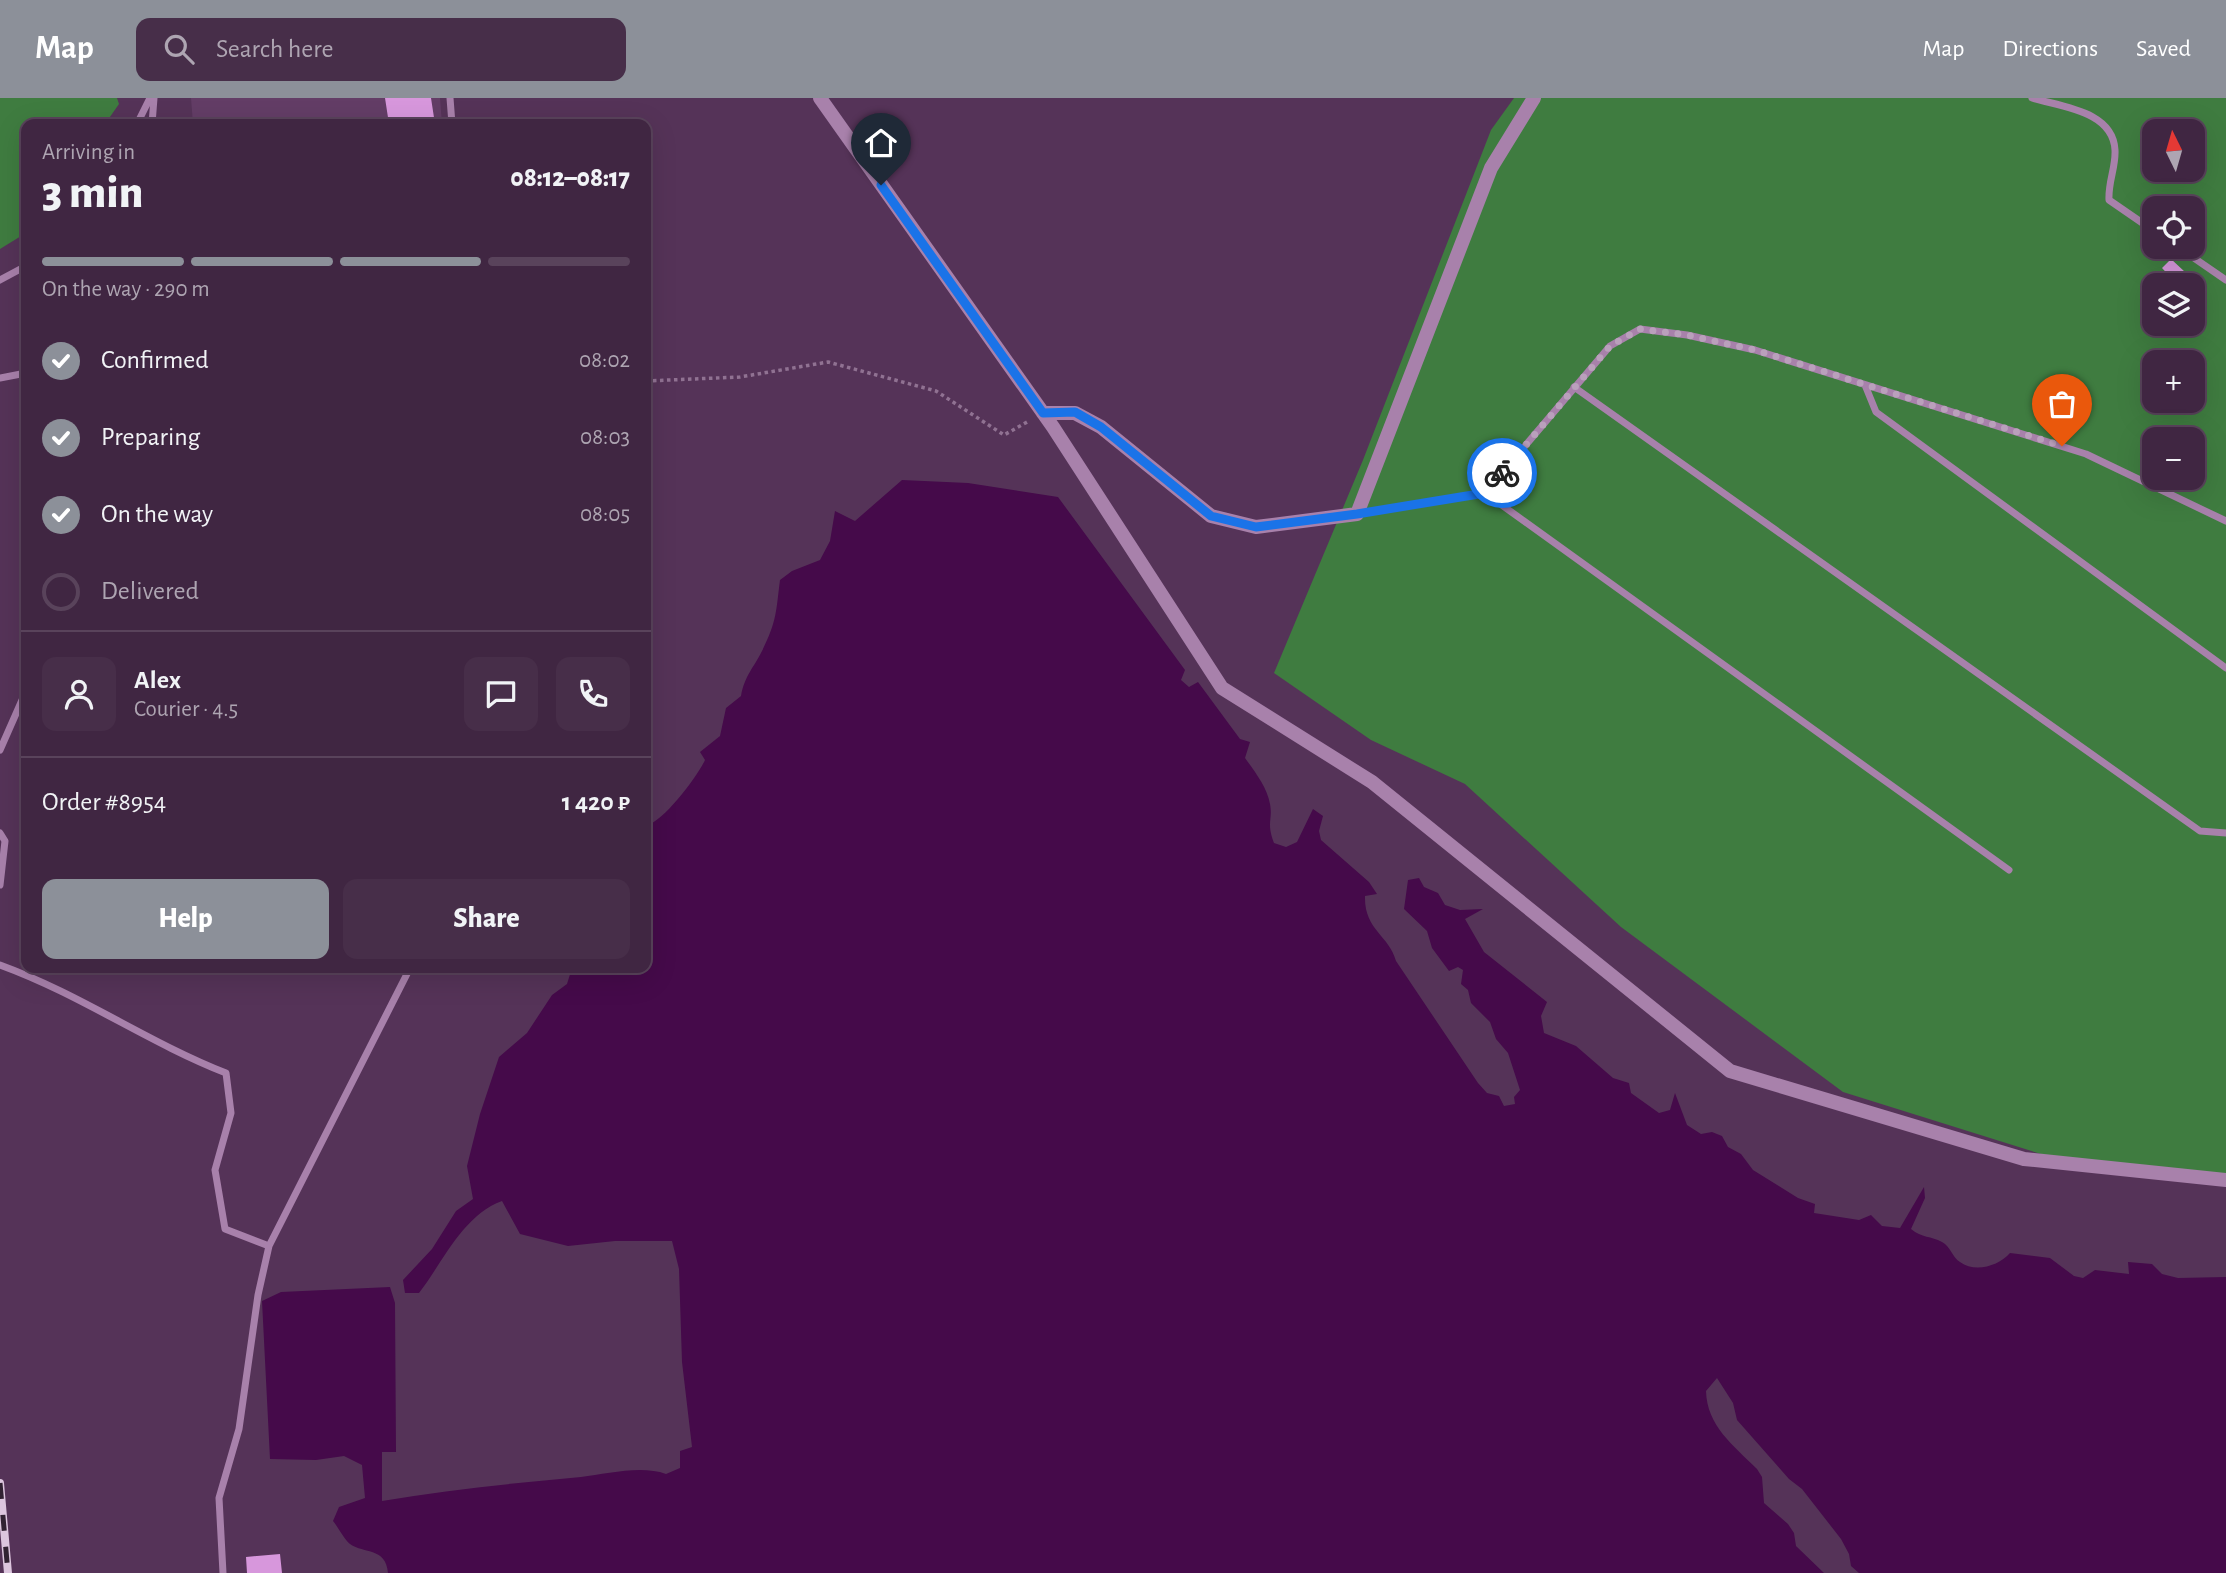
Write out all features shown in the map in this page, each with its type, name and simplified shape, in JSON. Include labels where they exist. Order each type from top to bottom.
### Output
[{"type":"street","points":[[820,98],[1043,413],[1222,688],[1372,782],[1730,1071],[2024,1159],[2226,1180]]},
{"type":"street","points":[[1043,413],[1075,412],[1101,427],[1211,516],[1256,527],[1357,514],[1491,168],[1534,98]]},
{"type":"lane","points":[[140,119],[152,98]]},
{"type":"lane","points":[[152,98],[152,119]]},
{"type":"lane","points":[[450,98],[452,119]]},
{"type":"lane","points":[[2032,98],[2095,117],[2110,130],[2116,149],[2108,188],[2109,200],[2142,223]]},
{"type":"lane","points":[[2195,259],[2226,280]]},
{"type":"lane","points":[[0,279],[21,268]]},
{"type":"lane","points":[[1357,514],[1485,493],[1610,346],[1640,329],[1687,335],[1755,350],[2086,454],[2226,521]]},
{"type":"lane","points":[[0,378],[21,374]]},
{"type":"lane","points":[[1865,385],[1876,412],[2226,668]]},
{"type":"lane","points":[[1574,387],[2200,831],[2226,833]]},
{"type":"lane","points":[[1485,493],[2009,870]]},
{"type":"lane","points":[[0,750],[21,702]]},
{"type":"lane","points":[[0,833],[5,841],[0,885]]},
{"type":"lane","points":[[0,965],[21,972]]},
{"type":"lane","points":[[23,973],[48,982],[174,1052],[226,1073],[231,1113],[215,1170],[225,1228],[269,1246]]},
{"type":"lane","points":[[223,1573],[219,1498],[239,1429],[258,1294],[269,1246],[407,973]]},
{"type":"path","points":[[651,381],[740,377],[828,362],[936,391],[1004,435],[1043,413]]},
{"type":"shaded area","points":[[191,98],[440,98],[442,119],[193,119]]},
{"type":"shaded area","points":[[902,480],[968,483],[1058,497],[1185,670],[1181,680],[1189,687],[1198,682],[1240,739],[1250,742],[1245,758],[1266,792],[1271,809],[1270,830],[1274,843],[1286,847],[1297,842],[1313,809],[1323,816],[1319,831],[1321,840],[1369,882],[1377,894],[1365,896],[1368,917],[1478,1083],[1487,1093],[1499,1096],[1504,1106],[1515,1104],[1514,1097],[1520,1090],[1508,1053],[1496,1039],[1490,1022],[1471,1003],[1468,990],[1461,984],[1463,970],[1458,967],[1449,971],[1432,948],[1427,931],[1404,909],[1408,880],[1419,878],[1424,887],[1438,893],[1445,905],[1460,910],[1483,909],[1465,919],[1484,952],[1547,1002],[1541,1016],[1544,1033],[1576,1046],[1613,1078],[1629,1083],[1631,1093],[1659,1113],[1670,1110],[1675,1093],[1687,1125],[1701,1134],[1712,1132],[1722,1136],[1728,1147],[1741,1154],[1753,1170],[1798,1198],[1815,1204],[1814,1213],[1859,1220],[1871,1215],[1882,1226],[1900,1228],[1924,1187],[1925,1198],[1911,1229],[1942,1242],[1957,1260],[1966,1265],[1987,1266],[2010,1253],[2050,1258],[2074,1276],[2083,1278],[2095,1270],[2129,1274],[2128,1262],[2152,1264],[2162,1274],[2178,1278],[2226,1277],[2226,1573],[1859,1573],[1851,1566],[1849,1554],[1841,1539],[1802,1489],[1789,1479],[1737,1420],[1733,1403],[1717,1378],[1706,1391],[1707,1403],[1716,1425],[1762,1477],[1764,1503],[1788,1524],[1794,1533],[1796,1546],[1824,1573],[388,1573],[379,1555],[350,1544],[333,1521],[339,1507],[365,1498],[362,1465],[344,1456],[316,1460],[270,1459],[262,1301],[281,1292],[390,1287],[395,1303],[396,1452],[382,1452],[382,1501],[624,1471],[646,1470],[666,1474],[680,1468],[680,1451],[692,1447],[682,1362],[679,1269],[672,1241],[615,1241],[568,1246],[520,1234],[502,1201],[488,1208],[465,1228],[419,1293],[405,1293],[403,1280],[432,1249],[456,1211],[473,1199],[467,1166],[480,1114],[499,1057],[527,1033],[552,995],[567,984],[570,973],[651,973],[651,823],[679,798],[705,760],[700,752],[720,736],[726,708],[741,696],[747,677],[771,632],[780,580],[792,571],[820,560],[830,541],[835,511],[855,521]]},
{"type":"green space","points":[[0,98],[117,98],[119,104],[108,119],[21,119],[21,236],[0,249]]},
{"type":"green space","points":[[1514,98],[2226,98],[2226,1176],[2073,1164],[1843,1092],[1621,927],[1465,784],[1371,740],[1274,673],[1363,460],[1491,130]]},
{"type":"building","points":[[385,98],[431,98],[434,119],[388,119]]},
{"type":"building","points":[[2171,259],[2185,272],[2167,273],[2162,268]]},
{"type":"building","points":[[280,1554],[282,1573],[247,1573],[246,1557]]},
{"type":"railway","points":[[0,1483],[8,1573]]},
{"type":"way so far","points":[[1502,473],[1610,346],[1640,329],[1687,335],[1755,350],[2062,446]]},
{"type":"route","points":[[881,185],[1043,413],[1075,412],[1101,427],[1211,516],[1256,527],[1357,514],[1485,493],[1502,473]]}]
